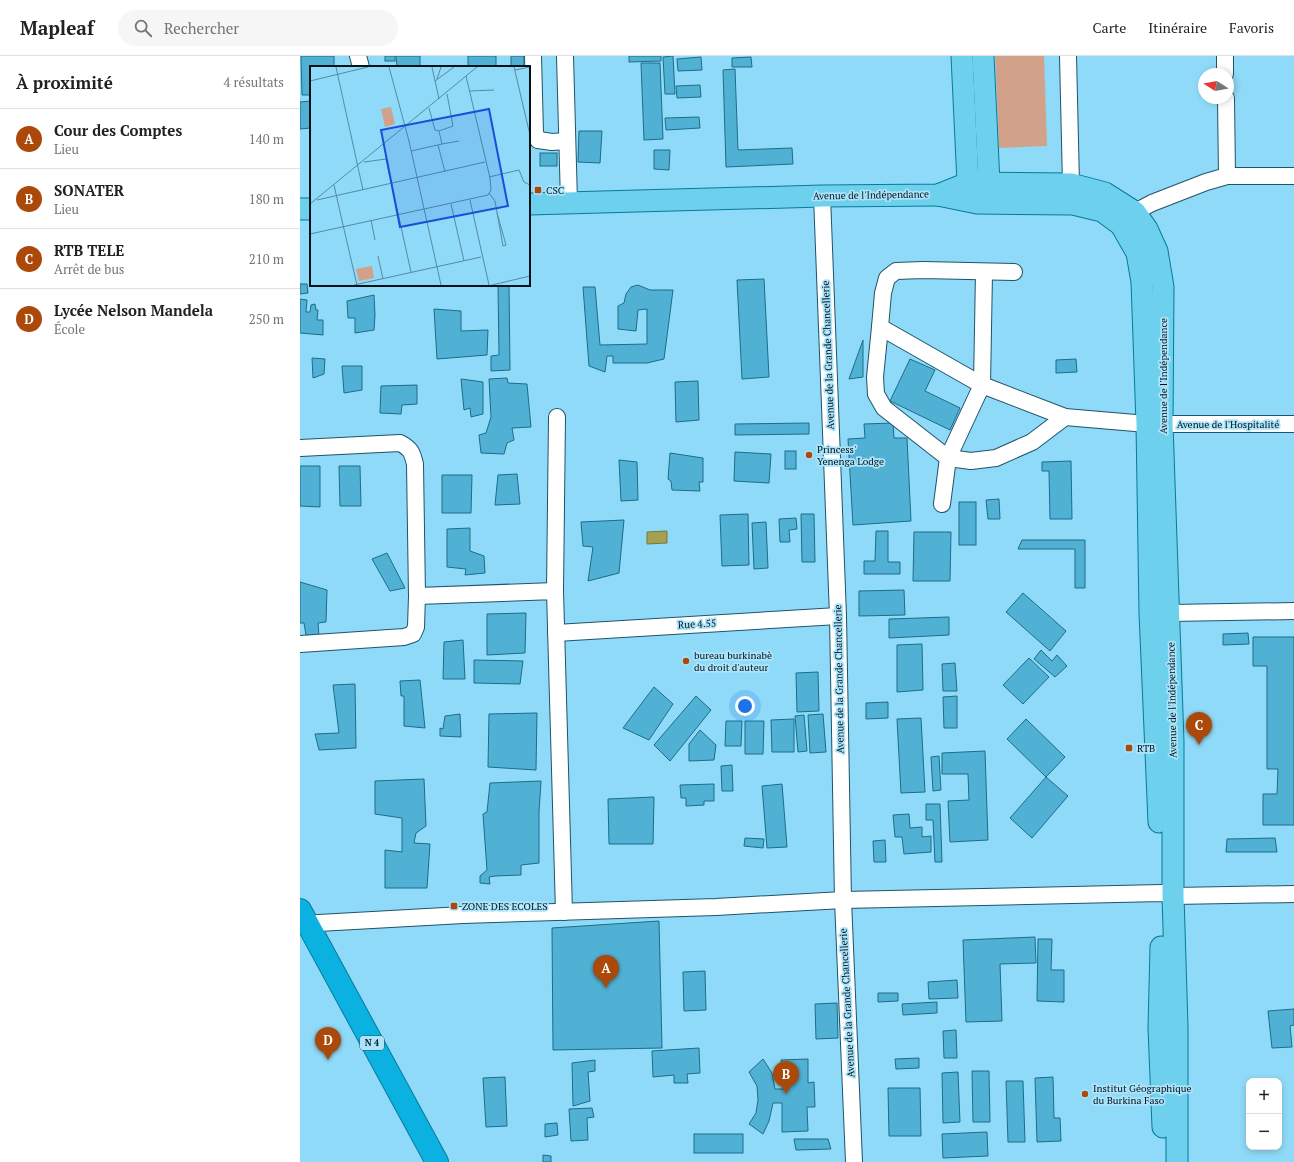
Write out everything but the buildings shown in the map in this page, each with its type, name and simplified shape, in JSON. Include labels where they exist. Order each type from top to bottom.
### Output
[{"type":"highway","name":"N 4","points":[[302,919],[437,1162]]},
{"type":"main road","points":[[962,56],[968,183],[977,203]]},
{"type":"main road","points":[[983,56],[989,183],[998,202]]},
{"type":"main road","name":"Avenue de l'Indépendance","points":[[938,195],[968,183],[1071,184],[1105,193],[1128,218],[1138,253],[1155,424],[1170,613],[1173,742],[1167,895],[1168,1027],[1164,1162]]},
{"type":"main road","name":"Avenue de l'Indépendance","points":[[530,204],[822,196],[938,195],[977,203],[998,202],[1073,204],[1128,218]]},
{"type":"main road","name":"Avenue de l'Indépendance","points":[[1155,424],[1150,613],[1156,738],[1167,895]]},
{"type":"main road","name":"Avenue de l'Indépendance","points":[[1168,1027],[1177,1162]]},
{"type":"street","points":[[358,56],[361,66]]},
{"type":"street","points":[[533,56],[535,133],[538,140],[552,142],[567,141]]},
{"type":"street","points":[[565,56],[570,202]]},
{"type":"street","points":[[1068,56],[1071,184]]},
{"type":"street","points":[[1225,56],[1225,68]]},
{"type":"street","points":[[1226,104],[1227,176]]},
{"type":"street","points":[[1128,218],[1152,203],[1206,182],[1227,176],[1294,176]]},
{"type":"street","name":"Avenue de la Grande Chancellerie","points":[[822,196],[838,616],[843,900],[854,1162]]},
{"type":"street","points":[[1014,272],[923,270],[896,271],[887,278],[883,293],[875,377],[876,394],[884,408],[948,458],[971,461],[996,458],[1032,442],[1065,417]]},
{"type":"street","points":[[942,504],[948,458],[982,385],[984,272]]},
{"type":"street","name":"Avenue de l'Hospitalité","points":[[880,327],[982,385],[1065,417],[1155,424],[1294,424]]},
{"type":"street","points":[[557,418],[555,591],[564,912]]},
{"type":"street","points":[[300,448],[400,443],[408,447],[413,455],[415,464],[418,596],[416,626],[413,634],[404,637],[300,644]]},
{"type":"street","points":[[418,596],[555,591]]},
{"type":"street","points":[[1170,613],[1294,610]]},
{"type":"street","name":"Rue 4.55","points":[[556,633],[838,616]]},
{"type":"street","points":[[302,919],[716,907],[843,900],[1294,894]]},
{"type":"shaded area","points":[[995,56],[1044,56],[1047,146],[999,148]]},
{"type":"shaded area","points":[[667,531],[667,543],[647,544],[647,532]]},
{"type":"place","name":"CSC","points":[[538,190]]},
{"type":"place","name":"Princess' Yenenga Lodge","points":[[809,455]]},
{"type":"place","name":"bureau burkinabè du droit d'auteur","points":[[686,661]]},
{"type":"place","name":"RTB TELE","points":[[1199,745]]},
{"type":"place","name":"RTB","points":[[1129,748]]},
{"type":"place","name":"ZONE DES ECOLES","points":[[454,906]]},
{"type":"place","name":"Cour des Comptes","points":[[606,988]]},
{"type":"place","name":"Lycée Nelson Mandela","points":[[328,1060]]},
{"type":"place","name":"SONATER","points":[[786,1094]]},
{"type":"place","name":"Institut Géographique du Burkina Faso","points":[[1085,1094]]}]
